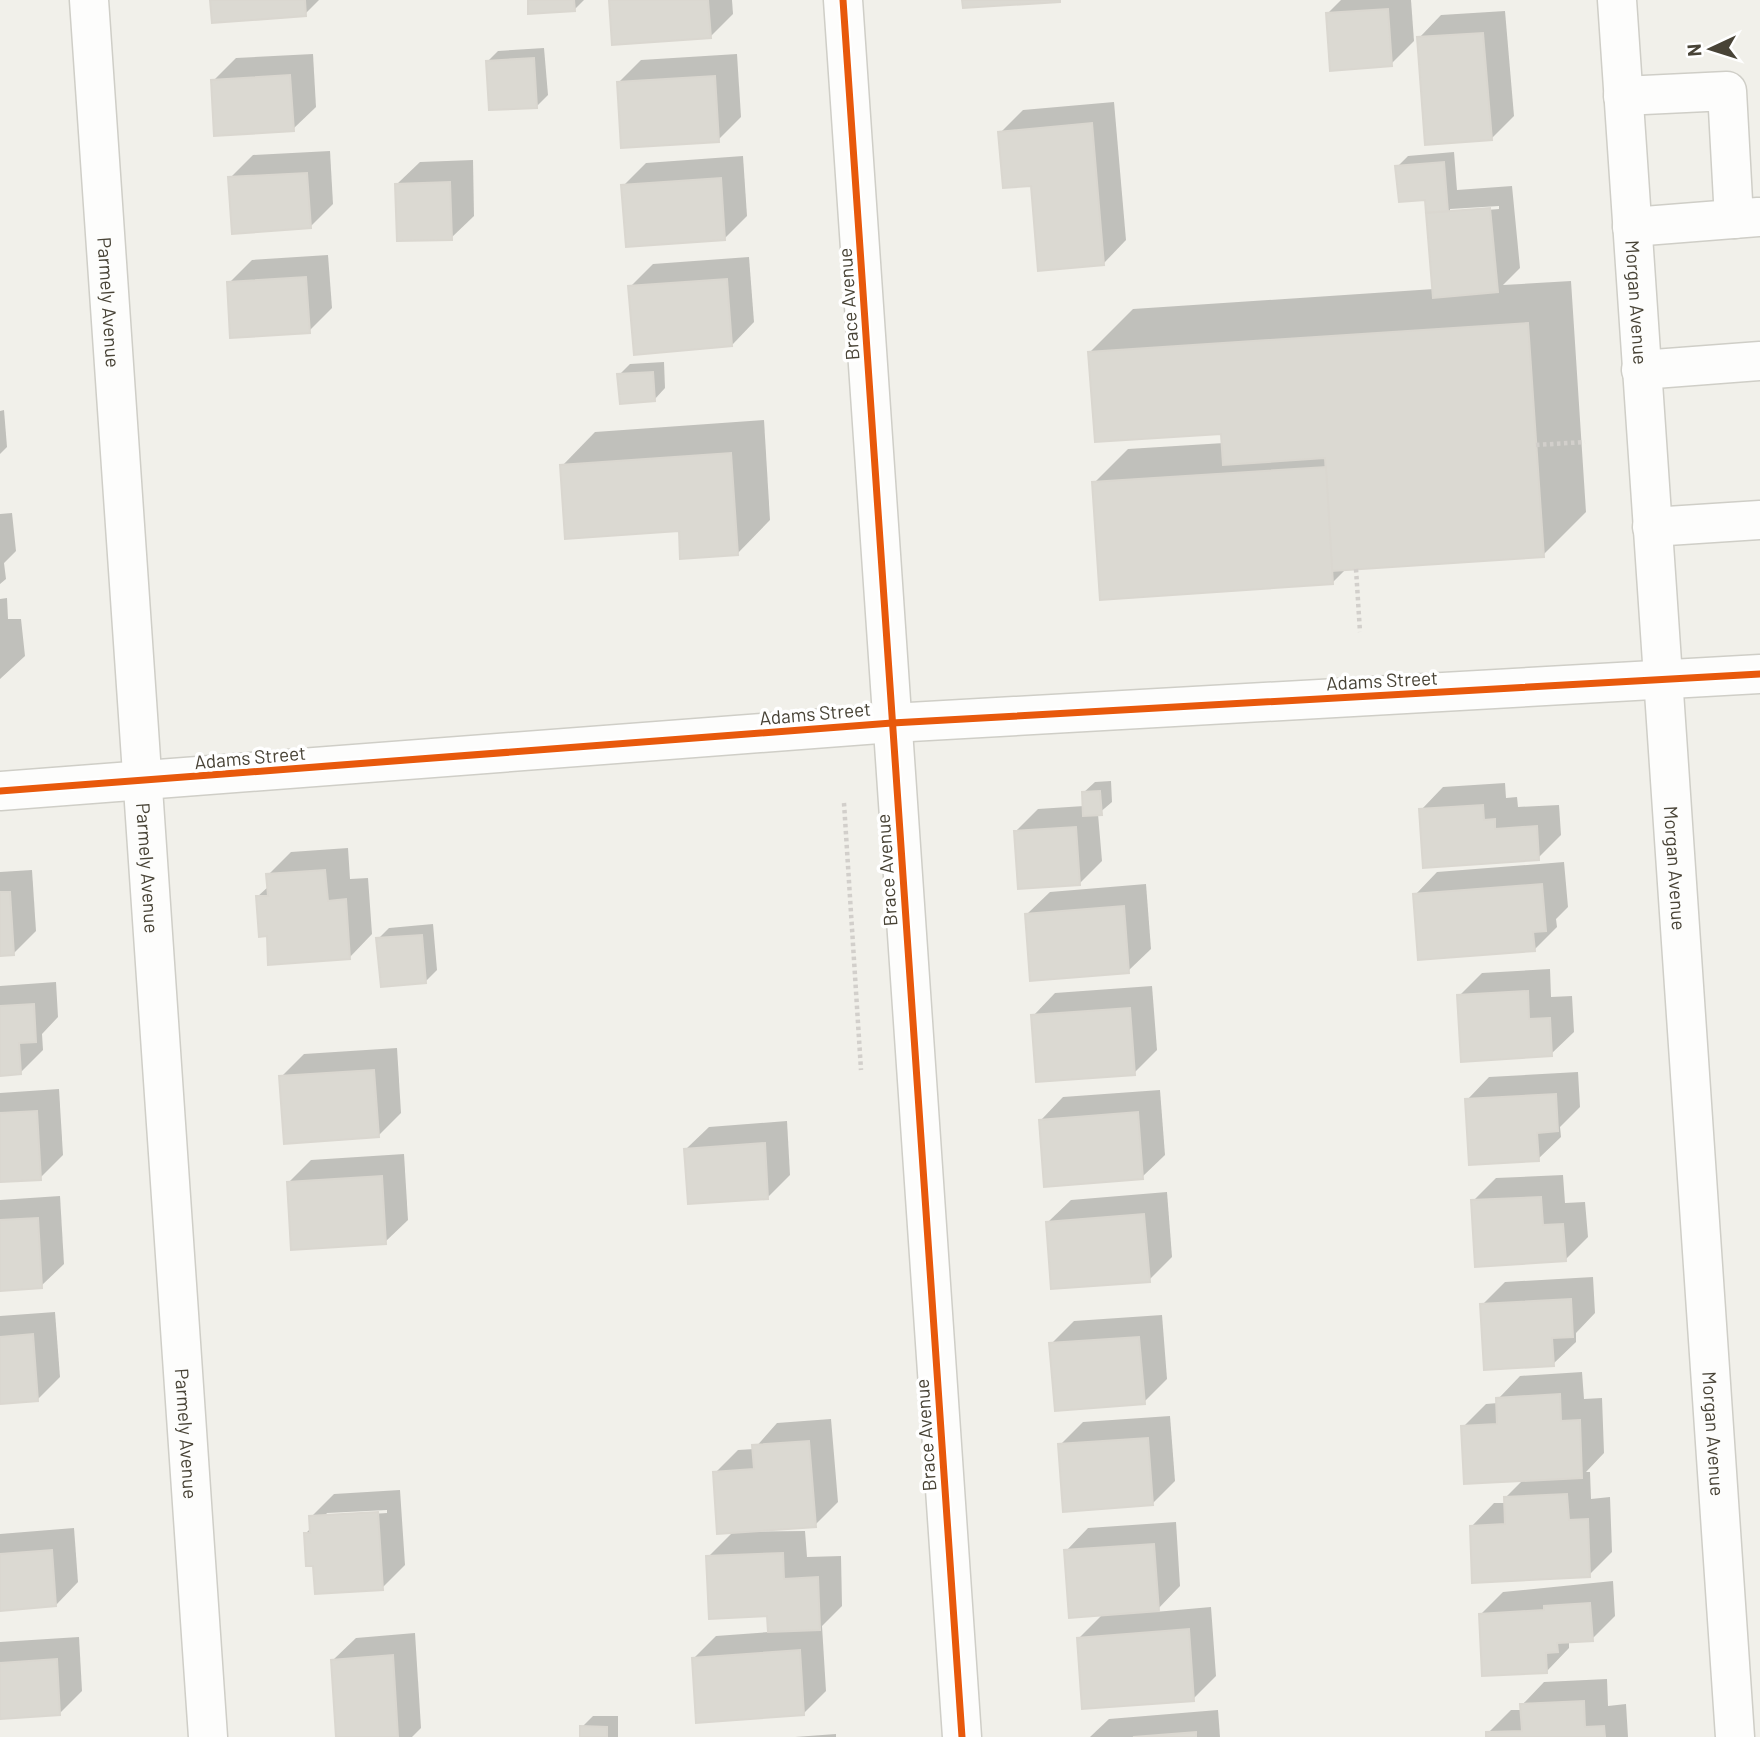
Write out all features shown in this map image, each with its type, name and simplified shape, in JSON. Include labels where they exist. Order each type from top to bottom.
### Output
[{"type":"street","name":"Parmely Avenue","points":[[89,0],[208,1737]]},
{"type":"street","name":"Brace Avenue","points":[[843,0],[962,1737]]},
{"type":"street","name":"Morgan Avenue","points":[[1616,0],[1735,1737]]},
{"type":"street","points":[[1623,96],[1727,91],[1747,218],[1632,227]]},
{"type":"street","points":[[1642,370],[1760,361]]},
{"type":"street","points":[[1652,527],[1760,520]]},
{"type":"street","name":"Adams Street","points":[[0,791],[892,723],[1760,674]]},
{"type":"path","points":[[1536,445],[1585,442]]},
{"type":"path","points":[[1356,569],[1360,632]]},
{"type":"path","points":[[844,803],[860,1070]]},
{"type":"building","points":[[210,0],[305,0],[306,16],[212,23]]},
{"type":"building","points":[[528,0],[574,0],[575,11],[528,14]]},
{"type":"building","points":[[609,0],[708,0],[711,38],[612,45]]},
{"type":"building","points":[[962,0],[1060,0],[1060,2],[963,8]]},
{"type":"building","points":[[1388,9],[1392,66],[1330,71],[1326,13]]},
{"type":"building","points":[[1483,33],[1492,140],[1425,145],[1417,37]]},
{"type":"building","points":[[534,58],[537,108],[489,110],[486,61]]},
{"type":"building","points":[[290,75],[294,131],[214,136],[211,80]]},
{"type":"building","points":[[715,76],[719,142],[621,148],[617,82]]},
{"type":"building","points":[[1092,123],[1104,265],[1038,271],[1031,186],[1003,188],[998,132]]},
{"type":"building","points":[[1444,162],[1448,212],[1426,213],[1425,200],[1399,202],[1395,166]]},
{"type":"building","points":[[307,173],[311,228],[232,234],[228,177]]},
{"type":"building","points":[[721,178],[725,240],[626,247],[621,185]]},
{"type":"building","points":[[450,182],[452,240],[397,241],[395,184]]},
{"type":"building","points":[[1490,208],[1498,292],[1433,298],[1426,213]]},
{"type":"building","points":[[306,277],[310,333],[230,338],[227,282]]},
{"type":"building","points":[[727,279],[732,346],[634,355],[628,286]]},
{"type":"building","points":[[1528,323],[1544,557],[1332,571],[1325,458],[1223,465],[1221,434],[1095,442],[1088,352]]},
{"type":"building","points":[[653,372],[655,401],[620,404],[617,374]]},
{"type":"building","points":[[731,453],[738,555],[680,559],[679,531],[565,539],[560,465]]},
{"type":"building","points":[[1326,467],[1333,584],[1100,600],[1092,482]]},
{"type":"building","points":[[1100,791],[1102,815],[1083,816],[1082,792]]},
{"type":"building","points":[[1483,805],[1484,820],[1495,819],[1495,829],[1537,826],[1539,860],[1423,868],[1419,809]]},
{"type":"building","points":[[1076,827],[1080,885],[1018,889],[1014,831]]},
{"type":"building","points":[[325,870],[328,901],[346,899],[350,959],[268,965],[267,936],[259,937],[256,896],[268,896],[266,874]]},
{"type":"building","points":[[1542,884],[1546,931],[1533,932],[1535,951],[1418,960],[1413,894]]},
{"type":"building","points":[[0,892],[10,892],[14,955],[0,956]]},
{"type":"building","points":[[1124,906],[1129,973],[1030,981],[1025,914]]},
{"type":"building","points":[[422,935],[426,983],[381,987],[376,938]]},
{"type":"building","points":[[1528,991],[1529,1019],[1550,1018],[1552,1056],[1461,1062],[1457,995]]},
{"type":"building","points":[[34,1004],[36,1042],[19,1043],[21,1074],[0,1076],[0,1006]]},
{"type":"building","points":[[1130,1008],[1135,1075],[1036,1082],[1031,1015]]},
{"type":"building","points":[[374,1070],[379,1137],[284,1144],[279,1076]]},
{"type":"building","points":[[1556,1094],[1558,1131],[1537,1133],[1539,1161],[1469,1165],[1465,1099]]},
{"type":"building","points":[[37,1111],[41,1180],[0,1182],[0,1113]]},
{"type":"building","points":[[1138,1112],[1143,1179],[1044,1187],[1039,1120]]},
{"type":"building","points":[[765,1143],[768,1199],[688,1204],[684,1149]]},
{"type":"building","points":[[382,1176],[386,1244],[291,1250],[287,1182]]},
{"type":"building","points":[[1541,1197],[1543,1225],[1563,1224],[1566,1261],[1475,1267],[1471,1200]]},
{"type":"building","points":[[1144,1214],[1150,1282],[1051,1289],[1046,1222]]},
{"type":"building","points":[[38,1218],[42,1288],[0,1291],[0,1220]]},
{"type":"building","points":[[1571,1299],[1573,1337],[1552,1338],[1554,1366],[1484,1370],[1480,1304]]},
{"type":"building","points":[[33,1334],[38,1401],[0,1404],[0,1337]]},
{"type":"building","points":[[1139,1337],[1145,1404],[1055,1411],[1049,1343]]},
{"type":"building","points":[[1560,1394],[1561,1421],[1580,1420],[1582,1478],[1464,1484],[1461,1426],[1497,1424],[1496,1398]]},
{"type":"building","points":[[1148,1438],[1153,1505],[1063,1512],[1058,1444]]},
{"type":"building","points":[[809,1441],[816,1527],[717,1534],[713,1472],[754,1469],[752,1445]]},
{"type":"building","points":[[1567,1494],[1569,1520],[1588,1519],[1590,1577],[1472,1583],[1470,1526],[1505,1524],[1504,1497]]},
{"type":"building","points":[[378,1512],[383,1590],[315,1594],[313,1566],[306,1566],[304,1533],[310,1533],[309,1516]]},
{"type":"building","points":[[1154,1544],[1159,1611],[1069,1618],[1064,1550]]},
{"type":"building","points":[[52,1550],[56,1606],[0,1611],[0,1554]]},
{"type":"building","points":[[783,1553],[784,1579],[818,1577],[820,1630],[768,1632],[767,1616],[709,1619],[706,1556]]},
{"type":"building","points":[[1590,1603],[1593,1641],[1557,1643],[1558,1652],[1546,1653],[1547,1673],[1482,1676],[1479,1614],[1544,1610],[1544,1606]]},
{"type":"building","points":[[1189,1629],[1194,1701],[1082,1709],[1077,1638]]},
{"type":"building","points":[[800,1650],[804,1715],[696,1723],[692,1658]]},
{"type":"building","points":[[393,1655],[398,1737],[336,1737],[331,1660]]},
{"type":"building","points":[[57,1659],[60,1715],[0,1719],[0,1663]]},
{"type":"building","points":[[1584,1701],[1585,1727],[1604,1726],[1605,1737],[1486,1737],[1486,1732],[1522,1731],[1520,1704]]},
{"type":"building","points":[[580,1726],[607,1727],[607,1737],[580,1737]]},
{"type":"building","points":[[1196,1732],[1196,1737],[1133,1737]]},
{"type":"cycle path","points":[[843,0],[962,1737]]},
{"type":"cycle path","points":[[0,791],[892,723],[1760,674]]}]
